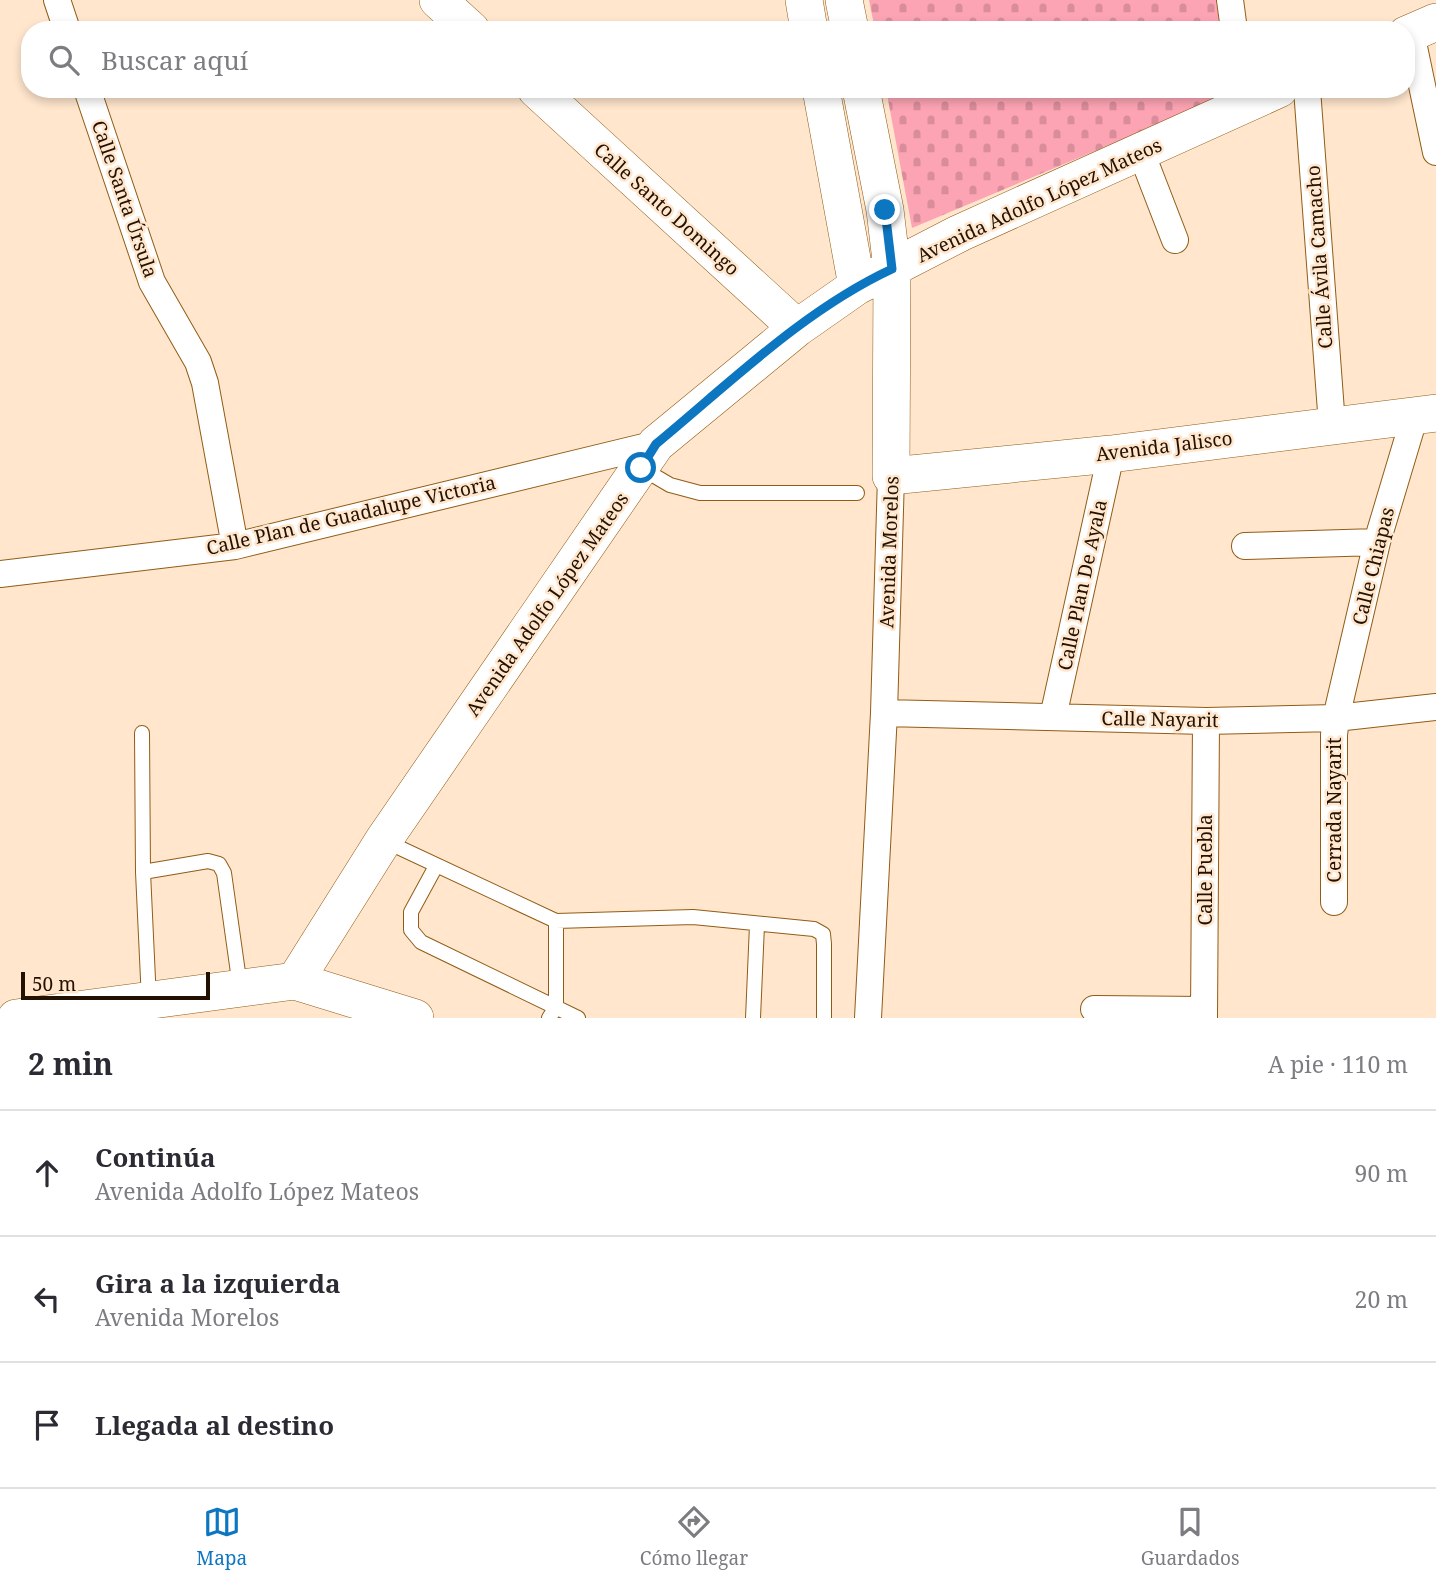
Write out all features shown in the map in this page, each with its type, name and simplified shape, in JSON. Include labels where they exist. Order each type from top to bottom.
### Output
[{"type":"main road","points":[[438,0],[461,21]]},
{"type":"main road","points":[[804,0],[808,21]]},
{"type":"main road","points":[[844,0],[848,21]]},
{"type":"main road","name":"Calle Santo Domingo","points":[[546,98],[797,328]]},
{"type":"main road","points":[[823,98],[857,286]]},
{"type":"main road","name":"Avenida Morelos","points":[[863,98],[885,210],[892,269],[891,476]]},
{"type":"main road","name":"Avenida Adolfo López Mateos","points":[[295,981],[383,841],[649,456],[797,328],[857,286],[960,233],[1142,152],[1244,98]]},
{"type":"main road","name":"Avenida Jalisco","points":[[891,476],[1111,454],[1426,414]]},
{"type":"main road","points":[[34,1017],[295,981],[415,1018]]},
{"type":"street","points":[[57,0],[64,21]]},
{"type":"street","points":[[1230,0],[1233,21]]},
{"type":"street","points":[[1418,30],[1436,152]]},
{"type":"street","name":"Calle Santa Úrsula","points":[[90,98],[152,282],[198,362],[205,383],[235,546]]},
{"type":"street","name":"Calle Ávila Camacho","points":[[1308,98],[1332,425]]},
{"type":"street","points":[[1142,152],[1175,240]]},
{"type":"street","name":"Calle Chiapas","points":[[1336,718],[1377,542],[1426,414]]},
{"type":"street","name":"Calle Plan De Ayala","points":[[1053,717],[1111,454]]},
{"type":"street","name":"Calle Plan de Guadalupe Victoria","points":[[0,574],[235,546],[649,456]]},
{"type":"street","name":"Avenida Morelos","points":[[868,1018],[884,713],[891,476]]},
{"type":"street","points":[[1245,546],[1377,542]]},
{"type":"street","name":"Calle Nayarit","points":[[884,713],[1206,721],[1336,718],[1436,707]]},
{"type":"street","name":"Cerrada Nayarit","points":[[1334,902],[1336,718]]},
{"type":"street","name":"Calle Puebla","points":[[1204,1014],[1206,721]]},
{"type":"street","points":[[1094,1009],[1204,1014]]},
{"type":"lane","points":[[649,456],[670,485],[701,493],[857,494]]},
{"type":"lane","points":[[142,733],[143,872],[149,1001]]},
{"type":"lane","points":[[383,841],[556,921],[693,918],[814,929],[822,934],[824,1018]]},
{"type":"lane","points":[[143,872],[208,862],[219,864],[224,873],[240,988]]},
{"type":"lane","points":[[436,866],[411,912],[411,930],[421,942],[552,1013],[578,1018]]},
{"type":"lane","points":[[552,1013],[556,921]]},
{"type":"lane","points":[[753,1018],[757,925]]},
{"type":"green space","points":[[869,0],[1216,0],[1219,21],[873,21]]},
{"type":"green space","points":[[888,98],[1221,98],[912,228]]},
{"type":"route","points":[[641,468],[656,444],[797,328],[857,286],[892,269],[885,210]]}]
